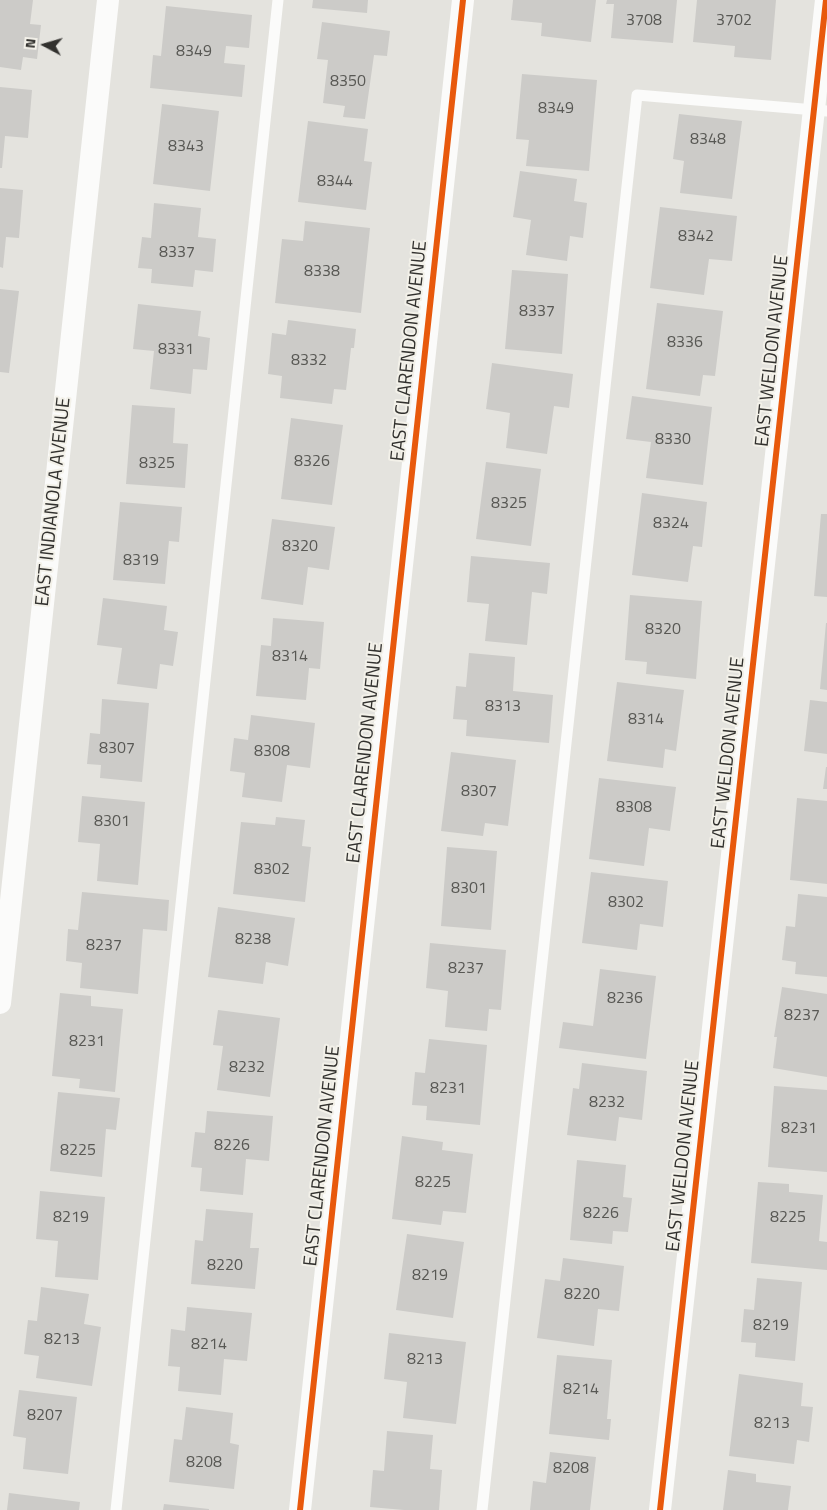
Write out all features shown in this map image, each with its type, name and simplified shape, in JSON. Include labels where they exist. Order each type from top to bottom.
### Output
[{"type":"street","name":"EAST INDIANOLA AVENUE","points":[[0,1003],[108,0]]},
{"type":"street","name":"EAST CLARENDON AVENUE","points":[[300,1510],[463,0]]},
{"type":"street","name":"EAST WELDON AVENUE","points":[[660,1510],[821,110],[826,0]]},
{"type":"lane","points":[[116,1510],[278,0]]},
{"type":"lane","points":[[482,1510],[637,95],[821,110]]},
{"type":"building","points":[[0,0],[33,0],[30,24],[41,25],[37,59],[23,57],[21,70],[0,67]]},
{"type":"building","points":[[313,0],[368,0],[367,13],[312,8]]},
{"type":"building","points":[[513,0],[596,0],[591,42],[541,36],[542,23],[511,20]]},
{"type":"building","points":[[607,0],[677,0],[673,43],[611,38],[614,4],[606,4]]},
{"type":"building","points":[[697,0],[776,0],[771,60],[734,57],[735,46],[693,42]]},
{"type":"building","points":[[166,6],[252,15],[249,48],[226,46],[224,63],[245,65],[242,97],[150,88],[153,55],[161,56]]},
{"type":"building","points":[[322,22],[390,31],[387,56],[374,55],[365,119],[343,117],[345,106],[323,103],[328,60],[317,59]]},
{"type":"building","points":[[522,74],[597,80],[589,171],[526,166],[529,140],[516,139]]},
{"type":"building","points":[[0,87],[32,90],[28,138],[5,136],[2,168],[0,168]]},
{"type":"building","points":[[162,104],[219,111],[210,191],[153,184]]},
{"type":"building","points":[[679,114],[742,121],[732,199],[680,193],[684,161],[673,159]]},
{"type":"building","points":[[308,121],[368,129],[364,161],[372,162],[366,210],[298,202]]},
{"type":"building","points":[[520,171],[577,179],[574,201],[587,203],[583,238],[570,236],[567,261],[526,255],[531,220],[513,217]]},
{"type":"building","points":[[0,188],[23,190],[19,238],[6,237],[3,268],[0,267]]},
{"type":"building","points":[[154,203],[201,208],[198,237],[216,239],[213,272],[195,270],[193,287],[151,283],[152,269],[138,268],[142,237],[151,238]]},
{"type":"building","points":[[660,207],[737,216],[732,261],[709,259],[704,295],[650,288]]},
{"type":"building","points":[[305,221],[370,228],[361,313],[275,303],[282,239],[303,241]]},
{"type":"building","points":[[512,270],[568,274],[562,354],[505,349]]},
{"type":"building","points":[[0,289],[19,291],[9,373],[0,372]]},
{"type":"building","points":[[657,303],[723,311],[715,376],[703,375],[700,396],[646,389]]},
{"type":"building","points":[[138,304],[201,311],[198,336],[210,338],[207,370],[193,369],[191,394],[150,389],[154,351],[133,349]]},
{"type":"building","points":[[288,320],[356,329],[354,348],[351,348],[346,390],[334,389],[332,404],[280,398],[282,376],[268,374],[272,333],[286,335]]},
{"type":"building","points":[[492,363],[573,374],[569,408],[554,406],[547,454],[506,448],[510,413],[486,409]]},
{"type":"building","points":[[632,396],[712,407],[703,485],[646,478],[651,442],[626,439]]},
{"type":"building","points":[[132,405],[175,408],[173,443],[188,444],[185,488],[126,484]]},
{"type":"building","points":[[291,418],[343,425],[332,505],[281,499]]},
{"type":"building","points":[[486,462],[541,469],[531,546],[476,539]]},
{"type":"building","points":[[642,493],[707,502],[702,547],[693,546],[688,582],[632,575]]},
{"type":"building","points":[[120,502],[182,507],[179,542],[169,541],[165,584],[113,580]]},
{"type":"building","points":[[821,514],[827,514],[827,597],[814,596]]},
{"type":"building","points":[[272,519],[335,527],[329,570],[308,567],[303,605],[261,599]]},
{"type":"building","points":[[471,556],[550,563],[547,594],[532,592],[527,645],[485,641],[489,604],[467,602]]},
{"type":"building","points":[[630,595],[702,601],[696,679],[646,674],[647,662],[625,660]]},
{"type":"building","points":[[103,598],[167,606],[164,630],[178,632],[173,666],[160,664],[157,689],[117,684],[122,648],[97,645]]},
{"type":"building","points":[[273,618],[324,622],[320,669],[309,668],[306,700],[256,696],[261,645],[271,646]]},
{"type":"building","points":[[827,623],[827,690],[820,689]]},
{"type":"building","points":[[469,653],[515,657],[513,691],[553,695],[549,743],[466,736],[467,720],[453,719],[456,686],[466,687]]},
{"type":"building","points":[[617,682],[684,690],[676,751],[665,749],[663,768],[607,761]]},
{"type":"building","points":[[102,699],[149,703],[142,782],[100,778],[101,765],[87,764],[90,733],[100,734]]},
{"type":"building","points":[[810,700],[827,702],[827,754],[804,751]]},
{"type":"building","points":[[251,715],[315,723],[310,768],[287,765],[282,802],[242,797],[245,773],[230,771],[234,738],[248,740]]},
{"type":"building","points":[[451,752],[516,760],[508,826],[485,823],[483,836],[441,831]]},
{"type":"building","points":[[826,767],[827,789],[823,789]]},
{"type":"building","points":[[599,778],[676,787],[670,831],[649,828],[644,866],[589,859]]},
{"type":"building","points":[[82,796],[145,802],[138,885],[97,881],[100,844],[78,842]]},
{"type":"building","points":[[797,798],[827,801],[827,884],[790,880]]},
{"type":"building","points":[[276,817],[305,820],[302,846],[311,847],[305,902],[233,894],[241,822],[275,825]]},
{"type":"building","points":[[447,847],[497,851],[491,930],[441,926]]},
{"type":"building","points":[[591,872],[668,881],[663,927],[640,924],[637,950],[582,943]]},
{"type":"building","points":[[82,892],[169,900],[167,931],[143,929],[138,994],[80,988],[82,963],[66,961],[68,929],[78,930]]},
{"type":"building","points":[[798,894],[827,897],[827,977],[795,974],[796,962],[782,960],[786,926],[795,927]]},
{"type":"building","points":[[218,907],[295,918],[288,966],[266,962],[263,984],[208,977]]},
{"type":"building","points":[[430,943],[506,950],[501,1010],[489,1009],[487,1031],[445,1027],[448,991],[426,988]]},
{"type":"building","points":[[600,969],[656,976],[646,1059],[559,1048],[563,1022],[593,1026]]},
{"type":"building","points":[[782,987],[827,994],[827,1077],[773,1068],[777,1037],[774,1037]]},
{"type":"building","points":[[60,993],[91,996],[91,1006],[123,1009],[115,1092],[79,1088],[80,1079],[52,1076]]},
{"type":"building","points":[[218,1010],[280,1018],[270,1097],[217,1090],[223,1046],[213,1045]]},
{"type":"building","points":[[429,1039],[487,1045],[480,1125],[426,1120],[427,1106],[412,1105],[415,1072],[425,1073]]},
{"type":"building","points":[[582,1063],[647,1071],[642,1120],[619,1117],[616,1141],[567,1135],[573,1088],[579,1089]]},
{"type":"building","points":[[774,1086],[827,1090],[827,1172],[768,1167]]},
{"type":"building","points":[[58,1092],[120,1098],[116,1130],[106,1129],[102,1177],[50,1171]]},
{"type":"building","points":[[207,1111],[273,1116],[269,1161],[246,1159],[243,1195],[200,1191],[202,1168],[191,1167],[195,1132],[205,1133]]},
{"type":"building","points":[[402,1136],[443,1142],[442,1150],[473,1154],[466,1213],[443,1211],[441,1225],[392,1219]]},
{"type":"building","points":[[577,1160],[626,1165],[623,1197],[632,1198],[628,1232],[613,1231],[612,1244],[570,1240]]},
{"type":"building","points":[[758,1182],[789,1184],[789,1192],[823,1195],[819,1241],[827,1242],[827,1270],[751,1263]]},
{"type":"building","points":[[40,1191],[105,1197],[98,1280],[55,1277],[58,1241],[36,1239]]},
{"type":"building","points":[[206,1209],[253,1213],[250,1248],[259,1248],[255,1289],[191,1284],[195,1240],[203,1241]]},
{"type":"building","points":[[407,1234],[464,1242],[453,1318],[396,1310]]},
{"type":"building","points":[[563,1258],[624,1266],[619,1311],[598,1309],[594,1346],[537,1338],[545,1279],[560,1281]]},
{"type":"building","points":[[757,1278],[802,1282],[795,1361],[755,1357],[756,1343],[741,1342],[744,1309],[754,1310]]},
{"type":"building","points":[[41,1287],[89,1294],[84,1324],[101,1327],[92,1386],[36,1378],[39,1356],[24,1354],[28,1320],[37,1321]]},
{"type":"building","points":[[187,1307],[252,1313],[247,1361],[224,1359],[221,1395],[178,1391],[180,1367],[168,1366],[171,1329],[185,1331]]},
{"type":"building","points":[[389,1333],[466,1342],[456,1424],[403,1418],[407,1382],[384,1379]]},
{"type":"building","points":[[557,1355],[612,1360],[607,1419],[611,1419],[609,1440],[549,1434]]},
{"type":"building","points":[[739,1374],[803,1383],[801,1406],[813,1407],[809,1442],[797,1440],[794,1464],[729,1456]]},
{"type":"building","points":[[19,1390],[77,1397],[68,1474],[23,1469],[26,1438],[13,1436]]},
{"type":"building","points":[[186,1407],[233,1413],[230,1443],[239,1445],[234,1489],[169,1482],[174,1439],[182,1440]]},
{"type":"building","points":[[387,1431],[433,1435],[430,1469],[442,1470],[439,1510],[404,1510],[370,1507],[373,1470],[384,1471]]},
{"type":"building","points":[[550,1452],[596,1457],[590,1510],[530,1510],[533,1481],[546,1483]]},
{"type":"building","points":[[728,1470],[756,1474],[756,1482],[791,1486],[788,1510],[723,1510]]},
{"type":"building","points":[[9,1493],[80,1502],[79,1510],[7,1510]]},
{"type":"building","points":[[164,1504],[209,1509],[209,1510],[163,1510]]},
{"type":"cycle path","points":[[300,1510],[463,0]]},
{"type":"cycle path","points":[[660,1510],[826,0]]}]
